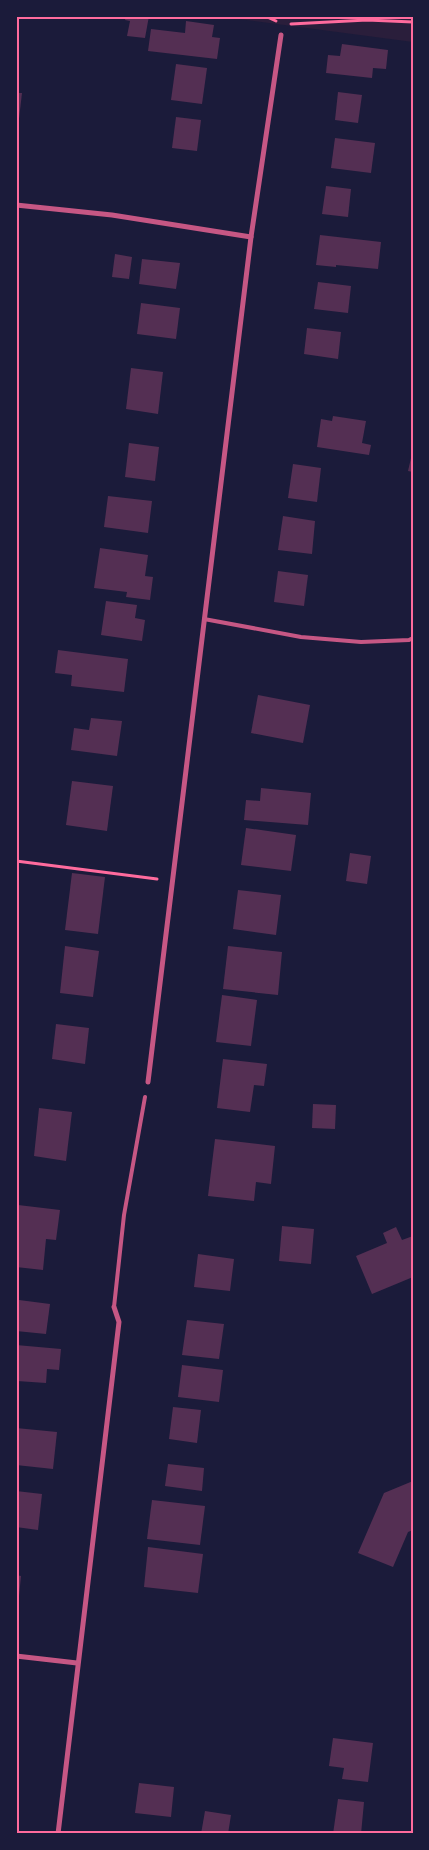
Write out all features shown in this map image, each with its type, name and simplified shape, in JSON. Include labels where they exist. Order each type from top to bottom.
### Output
[{"type":"street","points":[[148,1082],[251,237],[281,35]]},
{"type":"street","points":[[16,204],[112,215],[251,237]]},
{"type":"street","points":[[58,1834],[77,1663],[120,1322],[114,1307]]},
{"type":"street","points":[[16,1656],[77,1663]]},
{"type":"lane","points":[[204,619],[301,637],[361,642],[409,640],[413,638]]},
{"type":"lane","points":[[114,1307],[124,1215],[145,1097]]},
{"type":"path","points":[[282,25],[367,20],[413,22]]},
{"type":"path","points":[[16,861],[173,881]]},
{"type":"shaded area","points":[[217,16],[413,16],[413,42]]},
{"type":"building","points":[[126,16],[149,16],[145,38],[127,36],[130,21],[125,20]]},
{"type":"building","points":[[186,21],[214,25],[212,37],[220,38],[217,59],[148,51],[151,29],[185,33]]},
{"type":"building","points":[[342,44],[388,50],[386,69],[373,68],[372,78],[326,73],[328,55],[340,56]]},
{"type":"building","points":[[176,64],[207,68],[202,104],[171,100]]},
{"type":"building","points":[[338,92],[362,95],[358,123],[335,120]]},
{"type":"building","points":[[16,93],[22,93],[18,127],[16,127]]},
{"type":"building","points":[[176,117],[201,120],[197,151],[172,148]]},
{"type":"building","points":[[335,138],[375,143],[371,173],[331,168]]},
{"type":"building","points":[[326,186],[351,189],[348,217],[322,214]]},
{"type":"building","points":[[320,235],[381,242],[378,269],[316,265]]},
{"type":"building","points":[[115,254],[132,257],[129,279],[112,277]]},
{"type":"building","points":[[142,259],[180,263],[176,289],[139,284]]},
{"type":"building","points":[[318,282],[351,286],[348,313],[314,309]]},
{"type":"building","points":[[141,303],[180,308],[176,339],[137,334]]},
{"type":"building","points":[[307,328],[341,332],[338,359],[304,354]]},
{"type":"building","points":[[131,368],[163,372],[158,414],[126,409]]},
{"type":"building","points":[[333,416],[366,421],[362,443],[371,445],[369,455],[317,447],[321,419],[332,421]]},
{"type":"building","points":[[129,443],[159,447],[155,481],[125,477]]},
{"type":"building","points":[[411,458],[413,458],[413,472],[408,471]]},
{"type":"building","points":[[293,464],[321,468],[317,502],[288,498]]},
{"type":"building","points":[[108,496],[152,501],[148,533],[104,527]]},
{"type":"building","points":[[283,516],[315,521],[312,554],[278,550]]},
{"type":"building","points":[[100,548],[148,555],[145,576],[153,577],[150,600],[126,597],[127,592],[94,588]]},
{"type":"building","points":[[278,571],[308,575],[304,606],[274,602]]},
{"type":"building","points":[[106,601],[137,605],[135,618],[145,620],[142,641],[101,635]]},
{"type":"building","points":[[58,650],[128,659],[124,692],[71,686],[72,675],[55,673]]},
{"type":"building","points":[[258,695],[310,705],[303,743],[251,733]]},
{"type":"building","points":[[91,718],[122,721],[117,756],[71,750],[74,728],[89,730]]},
{"type":"building","points":[[72,781],[113,786],[107,831],[66,825]]},
{"type":"building","points":[[261,788],[311,793],[308,825],[244,820],[246,800],[260,801]]},
{"type":"building","points":[[246,828],[296,835],[291,871],[241,865]]},
{"type":"building","points":[[350,853],[371,856],[367,884],[346,881]]},
{"type":"building","points":[[72,873],[105,877],[98,934],[65,930]]},
{"type":"building","points":[[238,890],[281,895],[276,935],[233,929]]},
{"type":"building","points":[[65,946],[99,951],[93,997],[60,993]]},
{"type":"building","points":[[228,946],[282,952],[278,995],[223,989]]},
{"type":"building","points":[[222,995],[257,1000],[251,1046],[216,1042]]},
{"type":"building","points":[[56,1024],[89,1028],[85,1064],[52,1059]]},
{"type":"building","points":[[223,1059],[267,1064],[264,1086],[254,1085],[250,1112],[217,1108]]},
{"type":"building","points":[[313,1104],[336,1105],[335,1129],[312,1128]]},
{"type":"building","points":[[39,1108],[72,1112],[66,1161],[34,1156]]},
{"type":"building","points":[[215,1139],[275,1146],[271,1184],[256,1182],[254,1201],[208,1196]]},
{"type":"building","points":[[18,1205],[60,1210],[56,1240],[46,1239],[43,1270],[16,1267]]},
{"type":"building","points":[[282,1226],[314,1229],[311,1264],[279,1261]]},
{"type":"building","points":[[396,1227],[402,1240],[413,1236],[413,1277],[372,1294],[356,1256],[387,1243],[383,1233]]},
{"type":"building","points":[[198,1254],[234,1259],[230,1291],[194,1287]]},
{"type":"building","points":[[19,1300],[50,1304],[46,1334],[16,1331]]},
{"type":"building","points":[[187,1320],[224,1324],[219,1359],[182,1355]]},
{"type":"building","points":[[16,1345],[61,1349],[59,1370],[47,1369],[46,1383],[17,1381]]},
{"type":"building","points":[[182,1365],[223,1370],[219,1402],[178,1397]]},
{"type":"building","points":[[173,1407],[201,1410],[197,1443],[169,1439]]},
{"type":"building","points":[[16,1428],[57,1432],[53,1469],[16,1465]]},
{"type":"building","points":[[168,1464],[204,1468],[202,1491],[165,1486]]},
{"type":"building","points":[[413,1481],[413,1530],[408,1532],[393,1567],[358,1553],[384,1493]]},
{"type":"building","points":[[16,1491],[42,1494],[38,1530],[16,1527]]},
{"type":"building","points":[[152,1500],[205,1506],[200,1545],[147,1539]]},
{"type":"building","points":[[148,1547],[203,1554],[198,1593],[144,1587]]},
{"type":"building","points":[[16,1575],[21,1576],[18,1606],[16,1606]]},
{"type":"building","points":[[333,1738],[373,1743],[368,1782],[342,1779],[344,1768],[329,1766]]},
{"type":"building","points":[[139,1783],[174,1787],[171,1817],[135,1813]]},
{"type":"building","points":[[338,1799],[364,1802],[361,1834],[333,1834]]},
{"type":"building","points":[[205,1811],[231,1815],[228,1834],[201,1834]]}]
